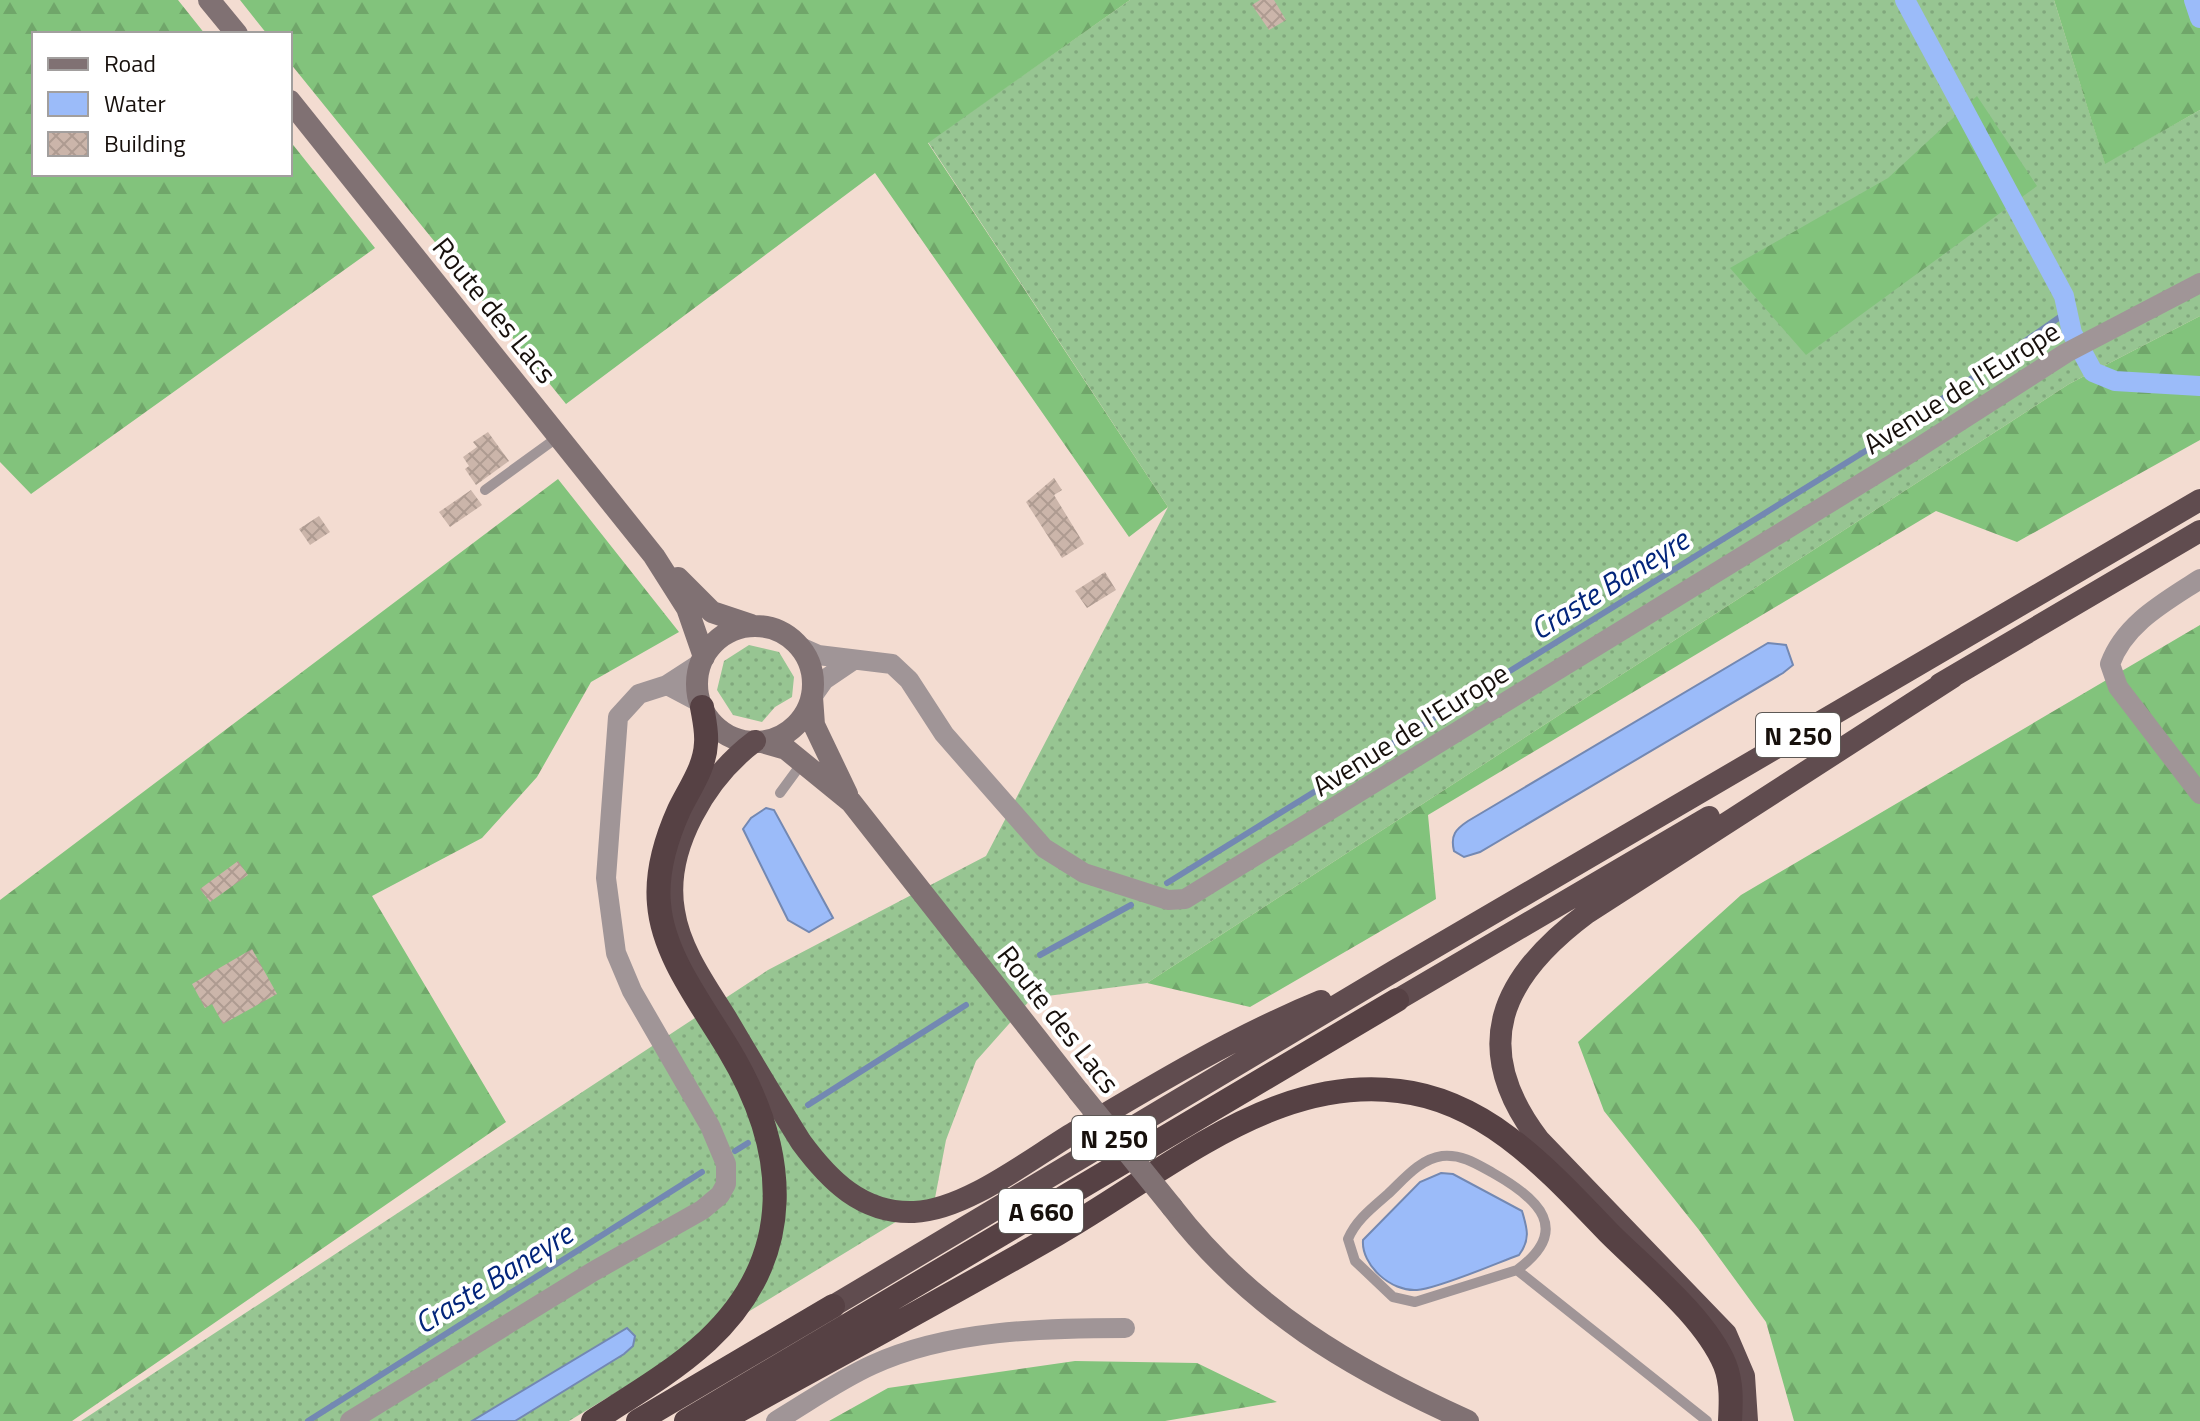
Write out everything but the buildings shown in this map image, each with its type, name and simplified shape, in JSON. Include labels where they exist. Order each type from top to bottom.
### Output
[{"type":"highway","name":"N 250","points":[[833,1306],[1396,970],[2200,500]]},
{"type":"highway","name":"N 250","points":[[1397,1000],[2200,531]]},
{"type":"highway","points":[[1747,1421],[1744,1376],[1726,1334],[1539,1140],[1517,1109],[1502,1067],[1500,1049],[1506,1007],[1526,968],[1563,931],[1953,677]]},
{"type":"highway","points":[[593,1421],[679,1364],[731,1316],[764,1259],[776,1207],[772,1151],[760,1111],[670,947],[659,905],[659,881],[669,836],[699,771],[706,745],[701,705]]},
{"type":"highway","points":[[758,742],[714,782],[692,817],[676,862],[673,911],[682,941],[702,978],[801,1142],[837,1186],[875,1207],[916,1212],[953,1203],[1147,1090],[1306,1007],[1396,970]]},
{"type":"highway","name":"A 660","points":[[686,1421],[1397,1000]]},
{"type":"highway","points":[[720,1421],[1058,1234],[1247,1122],[1323,1093],[1358,1089],[1401,1091],[1436,1099],[1475,1116],[1527,1151],[1700,1326],[1725,1365],[1730,1391],[1730,1421]]},
{"type":"highway","points":[[638,1421],[833,1306]]},
{"type":"main road","points":[[209,0],[235,32]]},
{"type":"main road","name":"Route des Lacs","points":[[292,104],[654,556],[687,608],[703,660]]},
{"type":"main road","name":"Route des Lacs","points":[[654,556],[712,612],[725,619],[755,626]]},
{"type":"main road","points":[[755,626],[780,632],[800,647],[811,670],[812,697],[794,727],[758,742],[726,734],[701,705],[697,678],[703,660],[722,636],[755,626]]},
{"type":"main road","name":"Route des Lacs","points":[[812,697],[814,725],[851,802]]},
{"type":"main road","name":"Route des Lacs","points":[[758,742],[786,749],[851,802],[1079,1092],[1216,1257],[1296,1328],[1376,1379],[1468,1421]]},
{"type":"street","name":"Avenue de l'Europe","points":[[800,647],[818,655],[852,661],[881,660],[898,668],[944,734],[1034,837],[1056,857],[1084,873],[1168,900],[1185,899],[1904,457],[2066,353],[2200,283]]},
{"type":"street","points":[[2200,579],[2137,623],[2121,640],[2110,664],[2118,687],[2200,794]]},
{"type":"street","points":[[350,1421],[594,1271],[702,1210],[720,1195],[726,1184],[726,1164],[710,1126],[624,974],[608,906],[618,717],[639,694],[667,685],[703,660]]},
{"type":"street","points":[[812,697],[824,680],[852,661]]},
{"type":"street","points":[[667,685],[701,705]]},
{"type":"street","points":[[776,1421],[870,1365],[909,1350],[1032,1330],[1125,1328]]},
{"type":"lane","points":[[485,490],[558,436]]},
{"type":"lane","points":[[780,793],[803,761]]},
{"type":"lane","points":[[1442,1156],[1464,1157],[1518,1187],[1542,1209],[1547,1233],[1536,1257],[1517,1270],[1415,1302],[1393,1297],[1355,1261],[1348,1239],[1358,1221],[1422,1162],[1442,1156]]},
{"type":"lane","points":[[1517,1270],[1707,1421]]},
{"type":"green space","points":[[0,0],[178,0],[203,32],[32,32],[32,176],[292,176],[292,144],[375,248],[31,494],[0,462]]},
{"type":"green space","points":[[240,0],[1130,0],[928,143],[1168,507],[1129,537],[875,173],[566,404],[292,65],[292,32],[265,32]]},
{"type":"green space","points":[[1130,0],[2054,0],[2105,163],[2200,110],[2200,316],[2069,384],[1147,983],[1032,998],[976,1061],[946,1140],[935,1198],[569,1421],[81,1421],[768,970],[986,856],[1168,507],[928,142]]},
{"type":"green space","points":[[2054,0],[2200,0],[2200,110],[2105,164]]},
{"type":"green space","points":[[1977,96],[2037,186],[1806,355],[1730,268],[1888,178]]},
{"type":"green space","points":[[2200,316],[2200,440],[2017,542],[1936,511],[1428,815],[1436,899],[1250,1007],[1147,983],[2069,384]]},
{"type":"green space","points":[[558,479],[679,632],[591,682],[537,777],[482,838],[372,896],[506,1122],[72,1421],[0,1421],[0,900]]},
{"type":"green space","points":[[2200,625],[2200,1421],[1794,1421],[1766,1322],[1699,1230],[1604,1111],[1578,1042],[1741,895]]},
{"type":"green space","points":[[749,645],[779,652],[794,677],[792,697],[775,707],[762,722],[733,715],[717,690],[724,661]]},
{"type":"green space","points":[[1075,1361],[1197,1363],[1277,1402],[1165,1421],[829,1421],[888,1388]]},
{"type":"water","points":[[1768,643],[1786,645],[1793,665],[1480,852],[1464,857],[1454,851],[1455,833],[1468,821]]},
{"type":"water","points":[[766,808],[774,810],[833,918],[809,932],[788,920],[743,829],[751,818]]},
{"type":"water","points":[[1441,1173],[1453,1174],[1522,1211],[1527,1239],[1519,1255],[1452,1281],[1417,1290],[1397,1287],[1372,1267],[1363,1240],[1420,1182]]},
{"type":"water","points":[[627,1328],[635,1336],[633,1346],[624,1354],[515,1421],[472,1421]]},
{"type":"waterway","points":[[1905,0],[2064,296],[2072,333],[2093,372],[2115,381],[2200,386]]},
{"type":"waterway","points":[[2194,0],[2200,18]]},
{"type":"waterway","name":"Craste Baneyre","points":[[1167,883],[1880,442],[2067,312]]},
{"type":"waterway","name":"Craste Baneyre","points":[[1040,955],[1131,905]]},
{"type":"waterway","name":"Craste Baneyre","points":[[808,1105],[966,1005]]},
{"type":"waterway","name":"Craste Baneyre","points":[[735,1151],[748,1143]]},
{"type":"waterway","name":"Craste Baneyre","points":[[308,1421],[702,1172]]}]
